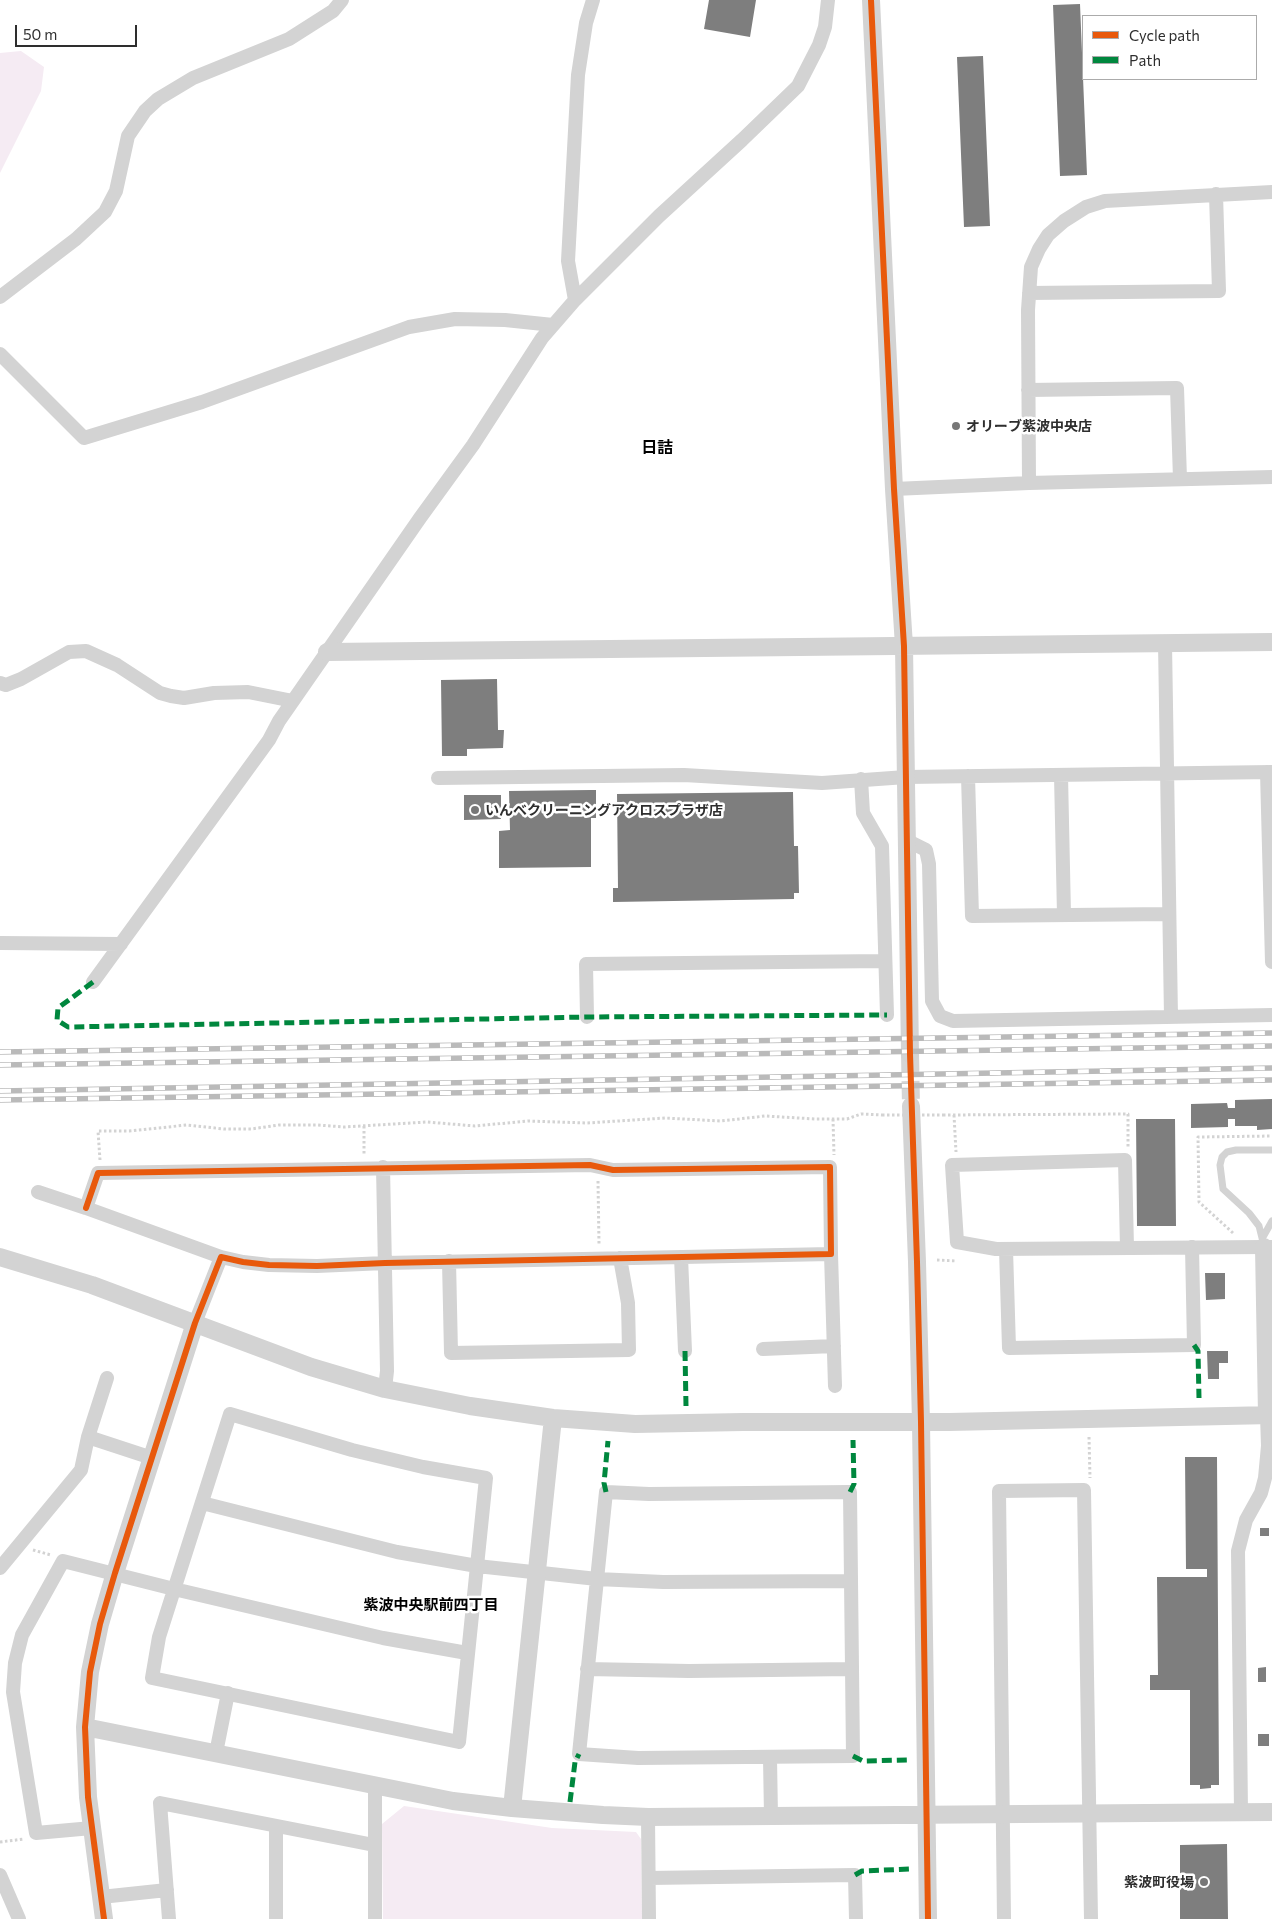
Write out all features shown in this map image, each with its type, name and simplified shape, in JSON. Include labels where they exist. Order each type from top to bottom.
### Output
[{"type":"street","points":[[0,297],[76,239],[105,212],[116,190],[128,136],[145,111],[158,99],[193,78],[289,39],[333,11],[342,0]]},
{"type":"street","points":[[575,300],[568,261],[578,75],[586,23],[593,0]]},
{"type":"street","points":[[93,982],[269,740],[327,652],[473,445],[542,338],[575,300],[659,216],[798,86],[824,27],[828,0]]},
{"type":"street","points":[[871,0],[894,489],[904,646],[910,1054]]},
{"type":"street","points":[[1029,483],[1029,293],[1031,267],[1048,235],[1064,221],[1086,207],[1105,201],[1272,192]]},
{"type":"street","points":[[1029,293],[1219,291],[1216,194]]},
{"type":"street","points":[[0,354],[84,438],[202,402],[409,326],[455,319],[505,320],[553,325]]},
{"type":"street","points":[[1028,390],[1177,388],[1180,480]]},
{"type":"street","points":[[894,489],[1029,483],[1272,478]]},
{"type":"street","points":[[327,652],[1272,642]]},
{"type":"street","points":[[1165,644],[1171,1017]]},
{"type":"street","points":[[0,683],[6,684],[21,679],[69,652],[86,651],[117,665],[160,693],[171,696],[184,698],[248,692],[294,701]]},
{"type":"street","points":[[438,778],[684,774],[822,783],[906,777],[1270,772],[1272,962]]},
{"type":"street","points":[[968,776],[972,916],[1169,914]]},
{"type":"street","points":[[1061,776],[1064,915]]},
{"type":"street","points":[[861,779],[863,813],[882,846],[887,1015]]},
{"type":"street","points":[[908,841],[926,850],[929,864],[932,1000],[940,1016],[953,1021],[1272,1015]]},
{"type":"street","points":[[0,944],[121,944]]},
{"type":"street","points":[[587,1017],[586,964],[886,961]]},
{"type":"street","points":[[911,1106],[921,1422],[928,1919]]},
{"type":"street","points":[[1127,1248],[1125,1160],[952,1165],[957,1242],[996,1249],[1127,1248],[1192,1247],[1266,1244],[1270,1415],[1268,1446],[1265,1478],[1261,1493],[1246,1520],[1238,1551],[1241,1812]]},
{"type":"street","points":[[86,1208],[98,1173],[590,1165],[613,1170],[830,1168],[835,1386]]},
{"type":"street","points":[[383,1167],[388,1370],[385,1389]]},
{"type":"street","points":[[38,1192],[221,1257],[269,1265],[317,1266],[831,1254]]},
{"type":"street","points":[[1006,1249],[1008,1348],[1194,1345],[1192,1247]]},
{"type":"street","points":[[0,1257],[92,1285],[311,1367],[385,1389],[470,1406],[553,1418],[635,1424],[921,1422],[1270,1415]]},
{"type":"street","points":[[104,1919],[88,1797],[85,1727],[90,1672],[100,1624],[115,1573],[195,1323],[221,1257]]},
{"type":"street","points":[[681,1257],[685,1351]]},
{"type":"street","points":[[449,1262],[451,1353],[629,1350],[628,1303],[620,1258]]},
{"type":"street","points":[[763,1349],[834,1346]]},
{"type":"street","points":[[0,1568],[81,1470],[88,1437],[107,1378]]},
{"type":"street","points":[[230,1414],[352,1450],[423,1467],[486,1478],[477,1566],[458,1742],[152,1678],[159,1637],[230,1414]]},
{"type":"street","points":[[512,1808],[553,1418]]},
{"type":"street","points":[[88,1437],[152,1458]]},
{"type":"street","points":[[1004,1919],[999,1491],[1084,1490],[1091,1919]]},
{"type":"street","points":[[606,1492],[650,1494],[850,1492],[854,1756],[638,1758],[578,1754],[596,1579],[606,1492]]},
{"type":"street","points":[[202,1503],[397,1552],[477,1566],[596,1579],[664,1582],[851,1581]]},
{"type":"street","points":[[92,1828],[36,1834],[13,1692],[15,1664],[22,1636],[63,1560],[174,1589],[383,1638],[467,1653]]},
{"type":"street","points":[[587,1668],[689,1671],[852,1669]]},
{"type":"street","points":[[216,1754],[228,1693]]},
{"type":"street","points":[[85,1727],[453,1801],[512,1808],[648,1817],[1272,1812]]},
{"type":"street","points":[[770,1758],[771,1816]]},
{"type":"street","points":[[375,1786],[375,1919]]},
{"type":"street","points":[[169,1919],[160,1803],[374,1845]]},
{"type":"street","points":[[648,1817],[649,1919]]},
{"type":"street","points":[[276,1826],[276,1919]]},
{"type":"street","points":[[0,1875],[19,1919]]},
{"type":"street","points":[[649,1878],[856,1875],[856,1919]]},
{"type":"street","points":[[102,1897],[166,1890]]},
{"type":"lane","points":[[1266,1244],[1259,1226],[1223,1189],[1220,1165],[1222,1157],[1227,1152],[1236,1150],[1272,1150]]},
{"type":"lane","points":[[1266,1244],[1272,1221]]},
{"type":"path","points":[[101,1173],[98,1131],[129,1131],[186,1125],[224,1129],[251,1129],[279,1125],[364,1126],[427,1122],[476,1126],[543,1120],[588,1123],[665,1118],[721,1121],[765,1116],[847,1119],[861,1114],[1128,1114],[1128,1152],[1125,1160]]},
{"type":"path","points":[[954,1115],[957,1165]]},
{"type":"path","points":[[830,1168],[834,1158],[833,1119]]},
{"type":"path","points":[[364,1126],[364,1168]]},
{"type":"path","points":[[598,1167],[599,1248]]},
{"type":"path","points":[[937,1260],[957,1260]]},
{"type":"path","points":[[1084,1490],[1090,1481],[1089,1437]]},
{"type":"path","points":[[18,1546],[56,1556],[63,1560]]},
{"type":"path","points":[[0,1842],[31,1838],[36,1834]]},
{"type":"shaded area","points":[[21,51],[44,67],[41,91],[0,173],[0,53]]},
{"type":"shaded area","points":[[404,1806],[552,1828],[636,1832],[641,1839],[642,1919],[383,1919],[382,1824]]},
{"type":"building","points":[[709,0],[756,0],[750,37],[704,29]]},
{"type":"building","points":[[1080,4],[1087,175],[1060,176],[1053,5]]},
{"type":"building","points":[[983,56],[990,226],[964,227],[957,57]]},
{"type":"building","points":[[497,679],[498,730],[504,730],[503,748],[467,749],[467,756],[442,756],[441,680]]},
{"type":"building","points":[[596,790],[596,818],[591,818],[591,867],[499,868],[499,831],[510,830],[509,791]]},
{"type":"building","points":[[793,792],[794,846],[798,846],[799,893],[794,893],[794,899],[613,902],[613,888],[618,888],[617,794]]},
{"type":"building","points":[[464,795],[501,795],[501,819],[464,820]]},
{"type":"building","points":[[1272,1099],[1272,1129],[1257,1130],[1257,1126],[1235,1126],[1235,1119],[1228,1119],[1228,1127],[1191,1128],[1191,1104],[1227,1103],[1228,1108],[1235,1108],[1235,1100]]},
{"type":"building","points":[[1136,1119],[1175,1119],[1176,1226],[1137,1226]]},
{"type":"building","points":[[1205,1273],[1225,1273],[1225,1299],[1206,1300]]},
{"type":"building","points":[[1207,1351],[1228,1351],[1228,1363],[1219,1363],[1219,1379],[1208,1379]]},
{"type":"building","points":[[1185,1457],[1217,1457],[1219,1785],[1211,1785],[1211,1788],[1200,1789],[1200,1785],[1190,1785],[1190,1690],[1150,1690],[1150,1675],[1158,1675],[1157,1577],[1207,1577],[1207,1569],[1186,1569]]},
{"type":"building","points":[[1260,1528],[1269,1528],[1269,1536],[1260,1536]]},
{"type":"building","points":[[1266,1667],[1266,1682],[1258,1682],[1258,1668]]},
{"type":"building","points":[[1258,1734],[1269,1734],[1269,1746],[1258,1746]]},
{"type":"building","name":"紫波町役場","points":[[1227,1844],[1228,1919],[1180,1919],[1180,1845]]},
{"type":"tunnel","points":[[910,1054],[911,1106]]},
{"type":"railway","points":[[0,1052],[1272,1033]]},
{"type":"railway","points":[[0,1065],[1272,1046]]},
{"type":"railway","points":[[0,1091],[1272,1068]]},
{"type":"railway","points":[[0,1100],[1272,1080]]},
{"type":"marked path","points":[[93,982],[58,1008],[57,1020],[68,1027],[587,1017],[887,1015]]},
{"type":"marked path","points":[[1194,1345],[1198,1351],[1199,1398]]},
{"type":"marked path","points":[[685,1351],[686,1406]]},
{"type":"marked path","points":[[850,1492],[854,1484],[853,1440]]},
{"type":"marked path","points":[[606,1492],[604,1483],[608,1441]]},
{"type":"marked path","points":[[570,1802],[575,1762],[579,1754]]},
{"type":"marked path","points":[[853,1756],[863,1761],[907,1760]]},
{"type":"marked path","points":[[855,1875],[862,1871],[909,1869]]},
{"type":"cycle path","points":[[871,0],[894,489],[904,646],[910,1054],[921,1422],[928,1919]]},
{"type":"cycle path","points":[[86,1208],[98,1173],[590,1165],[613,1170],[830,1167],[831,1254],[317,1266],[269,1265],[221,1257],[195,1323],[115,1573],[100,1624],[90,1672],[85,1727],[88,1797],[104,1919]]},
{"type":"place","name":"オリーブ紫波中央店","points":[[956,426]]},
{"type":"place","name":"いんべクリーニングアクロスプラザ店","points":[[475,810]]},
{"type":"place","name":"紫波町役場","points":[[1204,1882]]},
{"type":"district","name":"日詰","points":[[657,448]]},
{"type":"district","name":"紫波中央駅前四丁目","points":[[431,1605]]}]
